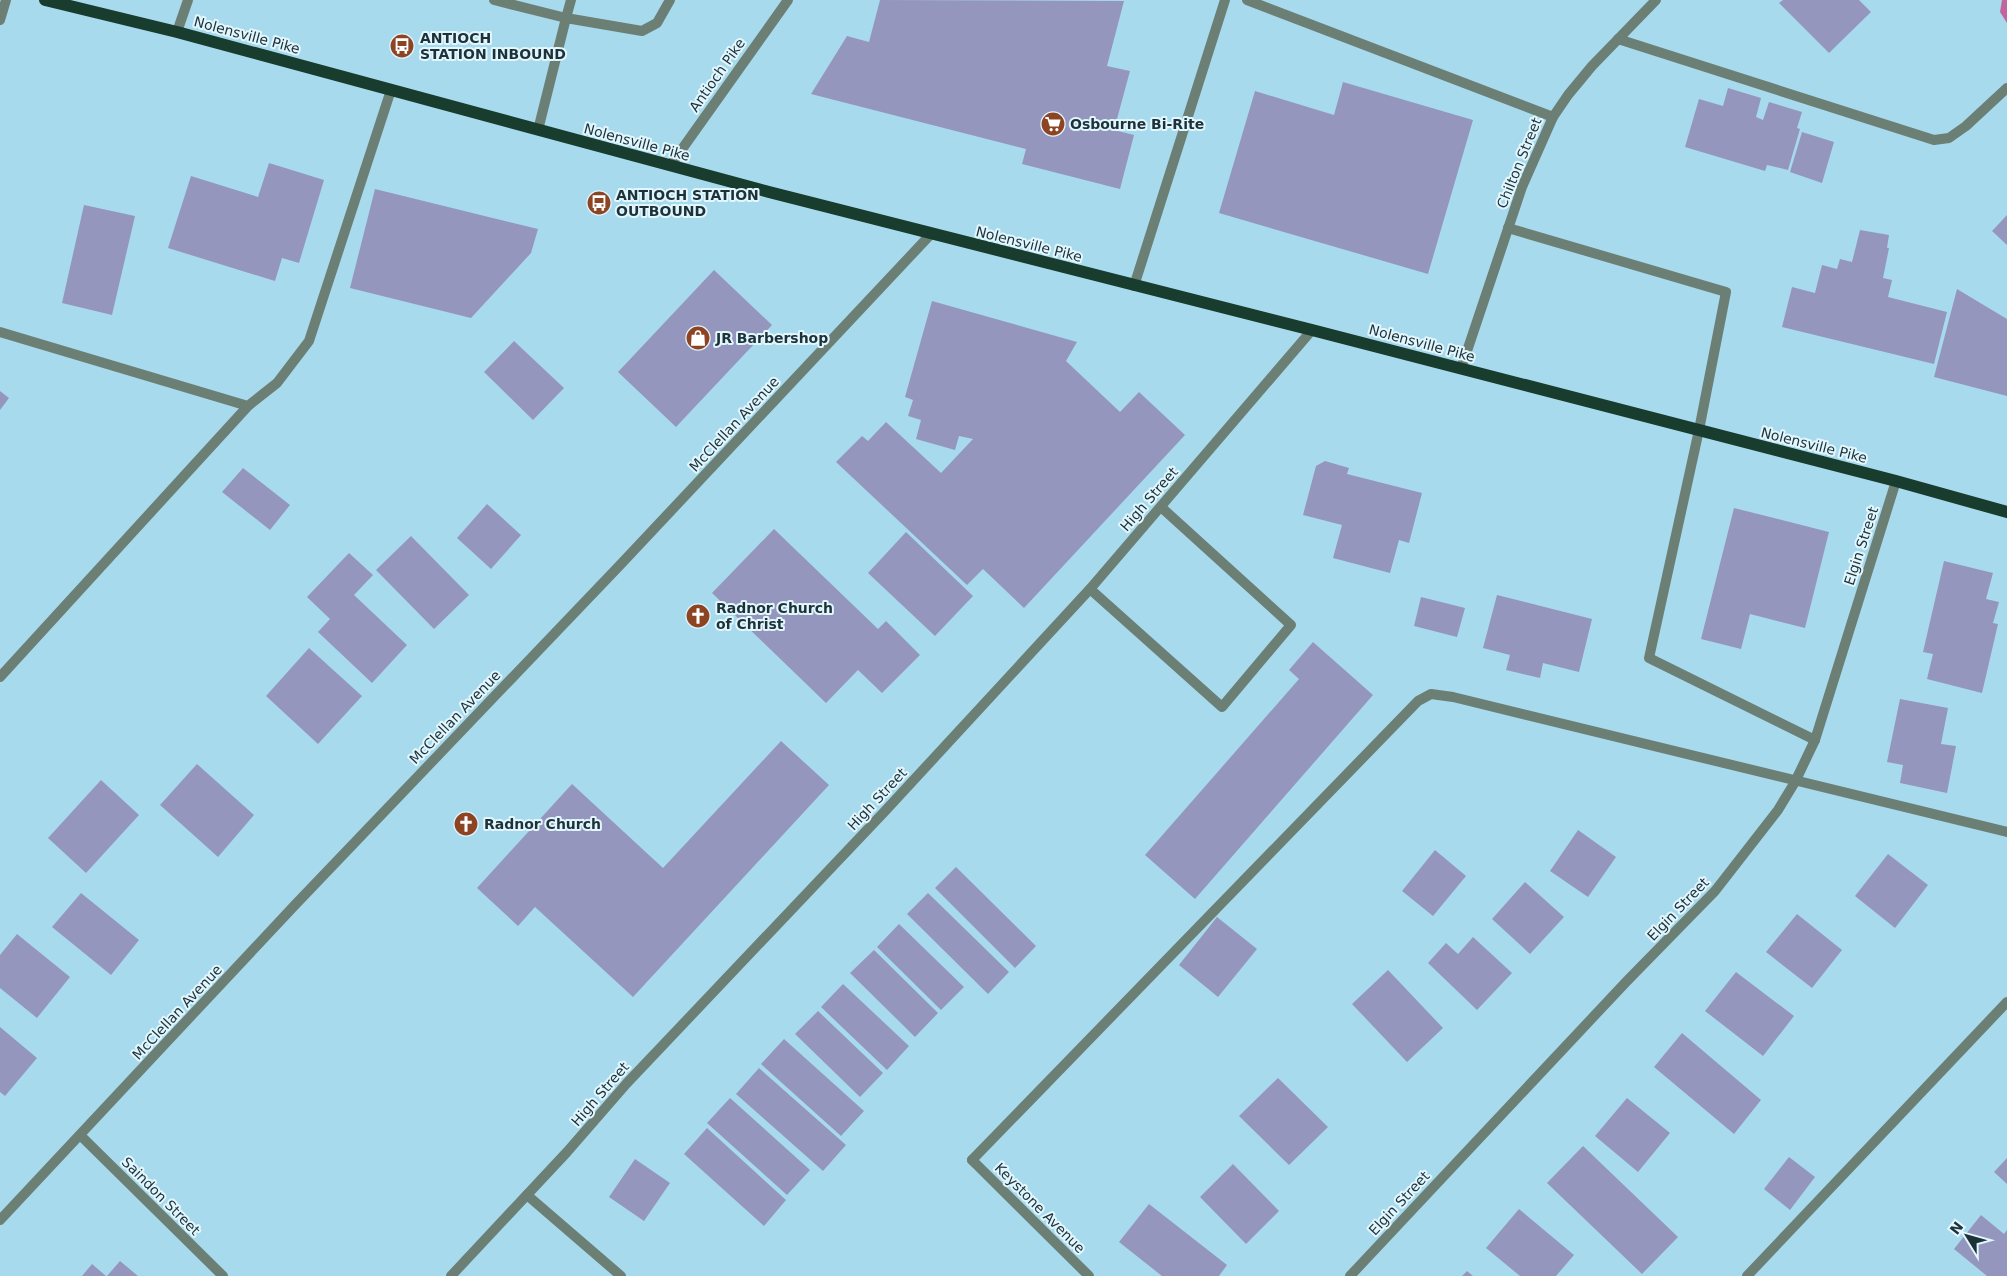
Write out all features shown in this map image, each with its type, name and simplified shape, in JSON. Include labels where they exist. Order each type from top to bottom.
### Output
[{"type":"main road","name":"Nolensville Pike","points":[[45,0],[178,32],[670,166],[1699,430],[2007,512]]},
{"type":"street","points":[[0,20],[6,0]]},
{"type":"street","points":[[178,32],[188,0]]},
{"type":"street","points":[[494,0],[566,18],[642,31],[657,23],[670,0]]},
{"type":"street","points":[[538,130],[571,0]]},
{"type":"street","name":"Antioch Pike","points":[[670,166],[788,0]]},
{"type":"street","points":[[1134,286],[1225,0]]},
{"type":"street","points":[[1247,0],[1553,117]]},
{"type":"street","name":"Chilton Street","points":[[1461,369],[1522,187],[1553,117],[1592,66],[1656,0]]},
{"type":"street","points":[[1618,39],[1934,140],[1949,138],[1966,126],[2007,88]]},
{"type":"street","points":[[0,677],[248,406],[277,383],[309,341],[391,90]]},
{"type":"street","points":[[1508,228],[1726,292],[1699,430],[1649,658],[1815,740]]},
{"type":"street","name":"McClellan Avenue","points":[[0,1220],[300,899],[621,564],[931,234]]},
{"type":"street","name":"High Street","points":[[451,1276],[527,1196],[627,1083],[886,810],[1090,589],[1312,330]]},
{"type":"street","points":[[0,332],[248,406]]},
{"type":"street","name":"Elgin Street","points":[[1350,1276],[1613,996],[1715,891],[1762,832],[1795,782],[1815,740],[1896,481]]},
{"type":"street","points":[[1090,589],[1222,707],[1291,625],[1161,507]]},
{"type":"street","name":"Keystone Avenue","points":[[1089,1276],[972,1160],[1418,701],[1431,694],[1463,699],[1795,782]]},
{"type":"street","points":[[1795,782],[2007,832]]},
{"type":"street","points":[[1747,1276],[2007,1002]]},
{"type":"street","name":"Saindon Street","points":[[80,1135],[223,1276]]},
{"type":"street","points":[[527,1196],[621,1276]]},
{"type":"shaded area","points":[[2002,0],[2007,0],[2007,23],[2000,12]]},
{"type":"building","points":[[880,0],[1124,1],[1107,66],[1130,71],[1114,130],[1134,135],[1120,189],[1022,164],[1026,149],[811,94],[847,36],[869,42]]},
{"type":"building","points":[[1783,0],[1859,0],[1871,12],[1829,53],[1779,3]]},
{"type":"building","points":[[1343,82],[1473,120],[1428,274],[1219,213],[1255,91],[1334,115]]},
{"type":"building","points":[[1728,88],[1761,98],[1756,117],[1763,120],[1769,102],[1802,112],[1797,128],[1800,129],[1788,170],[1767,165],[1765,171],[1685,147],[1699,99],[1723,106]]},
{"type":"building","points":[[1802,132],[1834,142],[1822,183],[1790,172]]},
{"type":"building","points":[[269,163],[324,180],[299,263],[282,258],[275,281],[168,248],[191,176],[258,197]]},
{"type":"building","points":[[375,189],[538,229],[531,253],[471,318],[350,288]]},
{"type":"building","points":[[84,205],[135,216],[112,315],[62,303]]},
{"type":"building","points":[[2007,215],[2007,245],[1992,231]]},
{"type":"building","points":[[1860,230],[1889,235],[1887,248],[1889,248],[1883,278],[1892,280],[1888,297],[1947,312],[1934,364],[1782,327],[1792,287],[1815,293],[1822,265],[1837,269],[1840,259],[1852,262]]},
{"type":"building","points":[[714,270],[772,325],[676,427],[618,372]]},
{"type":"building","points":[[1957,289],[2007,319],[2007,396],[1934,377]]},
{"type":"building","points":[[932,301],[1077,342],[1066,361],[1120,412],[1139,392],[1185,435],[1024,608],[983,569],[967,585],[836,462],[862,436],[868,441],[886,422],[941,473],[973,439],[959,436],[955,450],[916,439],[921,420],[908,416],[913,400],[905,397]]},
{"type":"building","points":[[514,341],[564,388],[533,420],[484,372]]},
{"type":"building","points":[[0,391],[9,398],[0,410]]},
{"type":"building","points":[[1325,461],[1349,468],[1347,474],[1422,493],[1409,543],[1399,540],[1390,573],[1333,558],[1342,525],[1303,515],[1316,466]]},
{"type":"building","points":[[243,468],[290,505],[270,530],[222,492]]},
{"type":"building","points":[[487,504],[521,535],[491,569],[457,538]]},
{"type":"building","points":[[1734,508],[1829,532],[1805,628],[1750,614],[1741,649],[1701,639]]},
{"type":"building","points":[[774,529],[878,629],[886,621],[920,655],[882,693],[858,670],[826,703],[712,593]]},
{"type":"building","points":[[906,532],[973,596],[935,636],[868,573]]},
{"type":"building","points":[[411,536],[469,595],[434,629],[376,570]]},
{"type":"building","points":[[349,553],[373,575],[354,595],[407,645],[372,683],[318,632],[330,619],[307,597]]},
{"type":"building","points":[[1944,561],[1993,573],[1986,599],[1999,602],[1993,623],[1998,624],[1982,693],[1927,679],[1933,654],[1923,652]]},
{"type":"building","points":[[1497,595],[1592,619],[1579,672],[1543,663],[1540,678],[1506,670],[1510,655],[1483,648]]},
{"type":"building","points":[[1421,597],[1465,608],[1457,637],[1414,626]]},
{"type":"building","points":[[1313,642],[1373,695],[1195,899],[1145,855],[1299,679],[1289,670]]},
{"type":"building","points":[[309,648],[362,696],[318,744],[266,696]]},
{"type":"building","points":[[1900,699],[1948,708],[1941,744],[1956,746],[1947,793],[1900,783],[1903,765],[1887,762]]},
{"type":"building","points":[[781,741],[829,785],[633,997],[535,907],[518,926],[477,888],[572,784],[663,868]]},
{"type":"building","points":[[197,764],[254,815],[218,857],[160,805]]},
{"type":"building","points":[[101,780],[139,815],[86,873],[48,838]]},
{"type":"building","points":[[1578,830],[1616,857],[1588,897],[1550,871]]},
{"type":"building","points":[[1435,850],[1466,876],[1433,916],[1402,891]]},
{"type":"building","points":[[1888,854],[1928,885],[1895,928],[1855,896]]},
{"type":"building","points":[[956,867],[1036,946],[1015,968],[935,888]]},
{"type":"building","points":[[1525,882],[1564,917],[1530,954],[1492,919]]},
{"type":"building","points":[[81,893],[139,940],[111,975],[52,927]]},
{"type":"building","points":[[928,893],[1009,972],[988,994],[907,914]]},
{"type":"building","points":[[1797,914],[1842,950],[1812,988],[1766,952]]},
{"type":"building","points":[[1217,917],[1257,949],[1218,997],[1179,965]]},
{"type":"building","points":[[899,924],[964,987],[941,1010],[877,947]]},
{"type":"building","points":[[17,934],[70,977],[37,1018],[0,988],[0,955]]},
{"type":"building","points":[[1473,937],[1512,973],[1477,1010],[1428,963],[1446,943],[1458,954]]},
{"type":"building","points":[[874,950],[938,1013],[915,1037],[850,973]]},
{"type":"building","points":[[1388,970],[1443,1028],[1407,1062],[1352,1004]]},
{"type":"building","points":[[1736,972],[1794,1016],[1763,1056],[1705,1011]]},
{"type":"building","points":[[843,984],[909,1046],[887,1070],[821,1007]]},
{"type":"building","points":[[818,1011],[883,1073],[860,1097],[795,1034]]},
{"type":"building","points":[[0,1027],[37,1058],[5,1096],[0,1092]]},
{"type":"building","points":[[1682,1033],[1761,1100],[1734,1134],[1654,1067]]},
{"type":"building","points":[[784,1039],[864,1111],[841,1136],[761,1064]]},
{"type":"building","points":[[759,1068],[846,1145],[823,1171],[736,1094]]},
{"type":"building","points":[[1278,1078],[1328,1127],[1289,1165],[1239,1116]]},
{"type":"building","points":[[730,1098],[810,1170],[787,1195],[707,1123]]},
{"type":"building","points":[[1627,1098],[1670,1133],[1638,1172],[1595,1136]]},
{"type":"building","points":[[707,1128],[786,1200],[764,1226],[684,1154]]},
{"type":"building","points":[[1583,1146],[1678,1237],[1642,1274],[1547,1183]]},
{"type":"building","points":[[1789,1157],[1815,1177],[1790,1210],[1764,1189]]},
{"type":"building","points":[[2007,1158],[2007,1184],[1994,1172]]},
{"type":"building","points":[[635,1159],[670,1183],[644,1221],[609,1197]]},
{"type":"building","points":[[1233,1164],[1279,1211],[1246,1244],[1200,1197]]},
{"type":"building","points":[[1149,1204],[1227,1265],[1219,1276],[1162,1276],[1119,1242]]},
{"type":"building","points":[[1519,1209],[1574,1255],[1556,1276],[1520,1276],[1486,1248]]},
{"type":"building","points":[[1981,1215],[2004,1234],[2007,1230],[2007,1276],[1987,1276],[1954,1249]]},
{"type":"building","points":[[120,1261],[138,1276],[107,1276]]},
{"type":"building","points":[[92,1264],[106,1276],[82,1276]]},
{"type":"building","points":[[1467,1271],[1473,1276],[1462,1276]]},
{"type":"place","name":"ANTIOCH STATION INBOUND","points":[[402,46]]},
{"type":"place","name":"Osbourne Bi-Rite","points":[[1053,124]]},
{"type":"place","name":"ANTIOCH STATION OUTBOUND","points":[[599,203]]},
{"type":"place","name":"JR Barbershop","points":[[698,338]]},
{"type":"place","name":"Radnor Church of Christ","points":[[698,616]]},
{"type":"place","name":"Radnor Church","points":[[466,824]]}]
